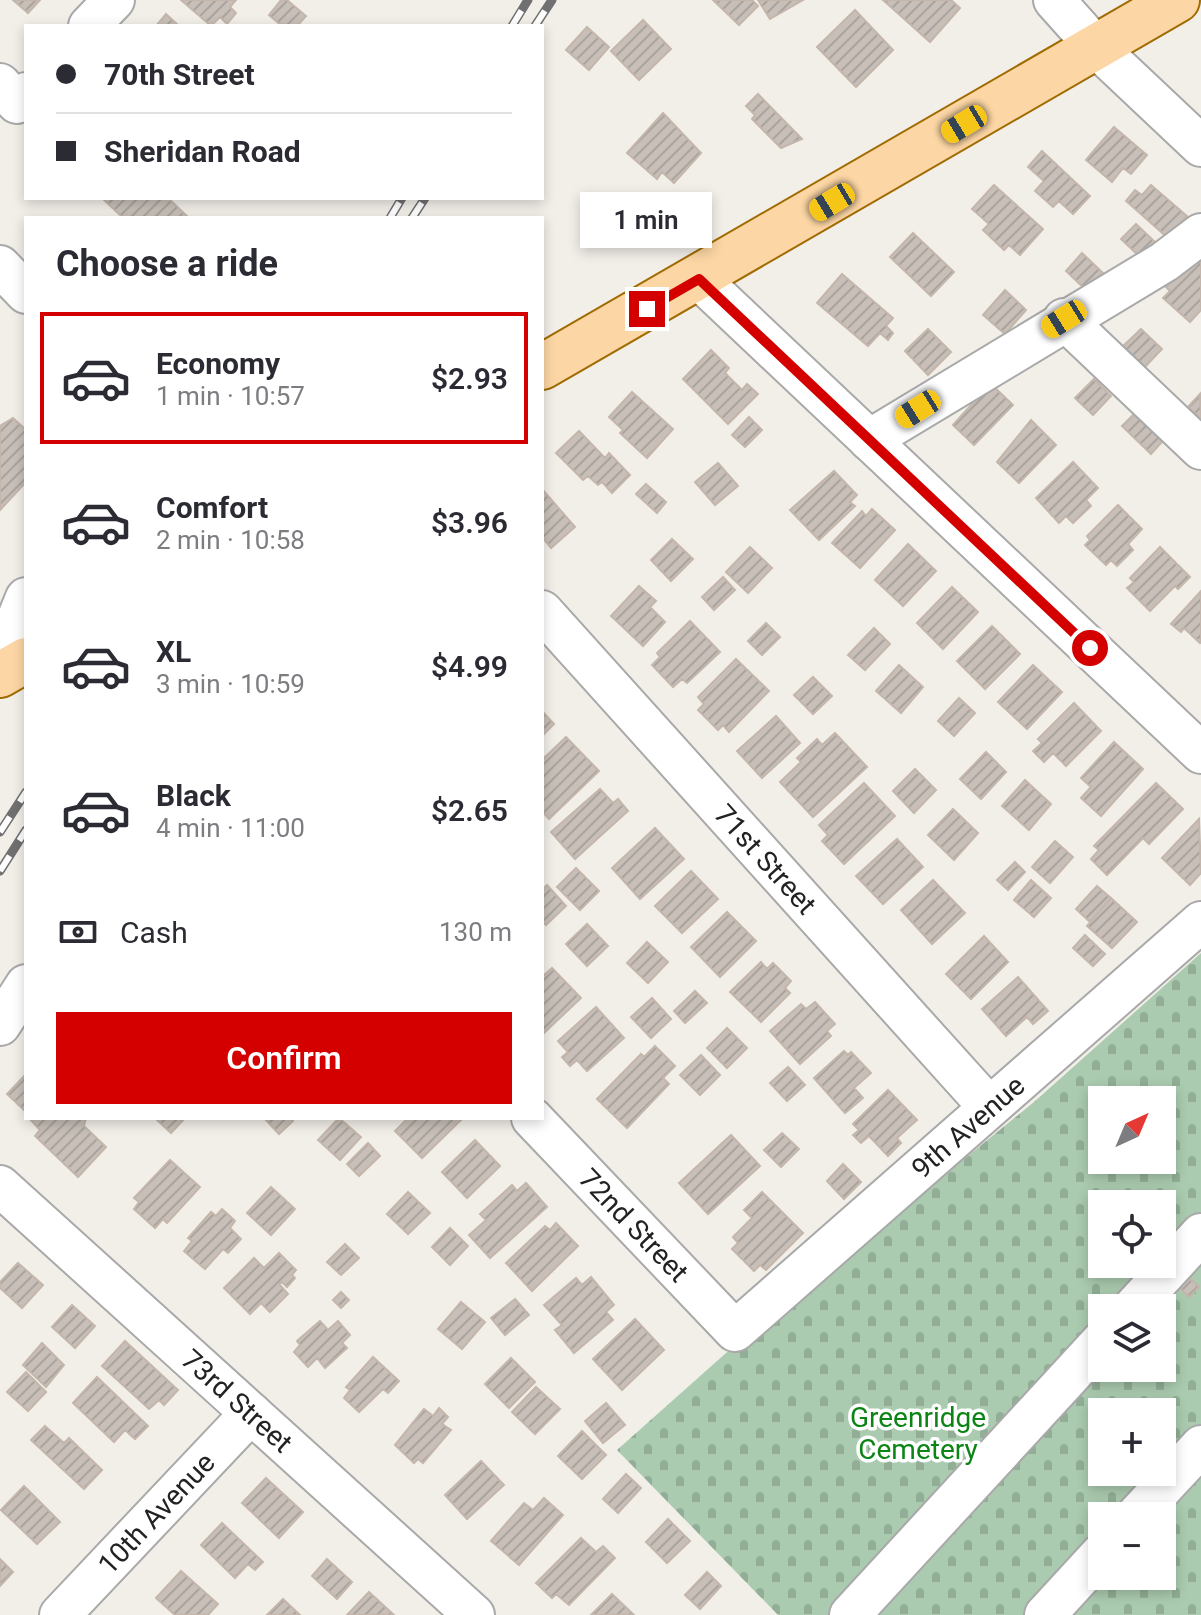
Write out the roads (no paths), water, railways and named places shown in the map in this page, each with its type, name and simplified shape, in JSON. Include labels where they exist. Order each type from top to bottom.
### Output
[{"type":"main road","points":[[544,366],[1177,0]]},
{"type":"main road","points":[[0,675],[24,661]]},
{"type":"street","points":[[91,24],[114,0]]},
{"type":"street","points":[[1054,0],[1096,47],[1201,146]]},
{"type":"street","points":[[869,440],[1064,319],[1164,262],[1201,234]]},
{"type":"street","points":[[0,266],[24,291]]},
{"type":"street","points":[[699,279],[1201,753]]},
{"type":"street","points":[[1064,319],[1201,449]]},
{"type":"street","points":[[0,661],[24,603]]},
{"type":"street","name":"71st Street","points":[[544,613],[989,1107]]},
{"type":"street","name":"9th Avenue","points":[[735,1331],[1201,922]]},
{"type":"street","points":[[0,1025],[24,988]]},
{"type":"street","name":"72nd Street","points":[[534,1120],[735,1331]]},
{"type":"street","name":"73rd Street","points":[[0,1186],[474,1615]]},
{"type":"street","points":[[1146,1294],[1201,1234]]},
{"type":"street","points":[[850,1615],[1088,1356]]},
{"type":"street","name":"10th Avenue","points":[[60,1615],[251,1413]]},
{"type":"street","points":[[1149,1502],[1201,1446]]},
{"type":"street","points":[[1045,1615],[1088,1568]]},
{"type":"railway","points":[[513,24],[528,0]]},
{"type":"railway","points":[[536,24],[552,0]]},
{"type":"railway","points":[[391,216],[401,200]]},
{"type":"railway","points":[[413,216],[424,200]]},
{"type":"railway","points":[[0,832],[24,795]]},
{"type":"railway","points":[[0,871],[24,833]]},
{"type":"park label","name":"Greenridge Cemetery","points":[[918,1433]]}]
